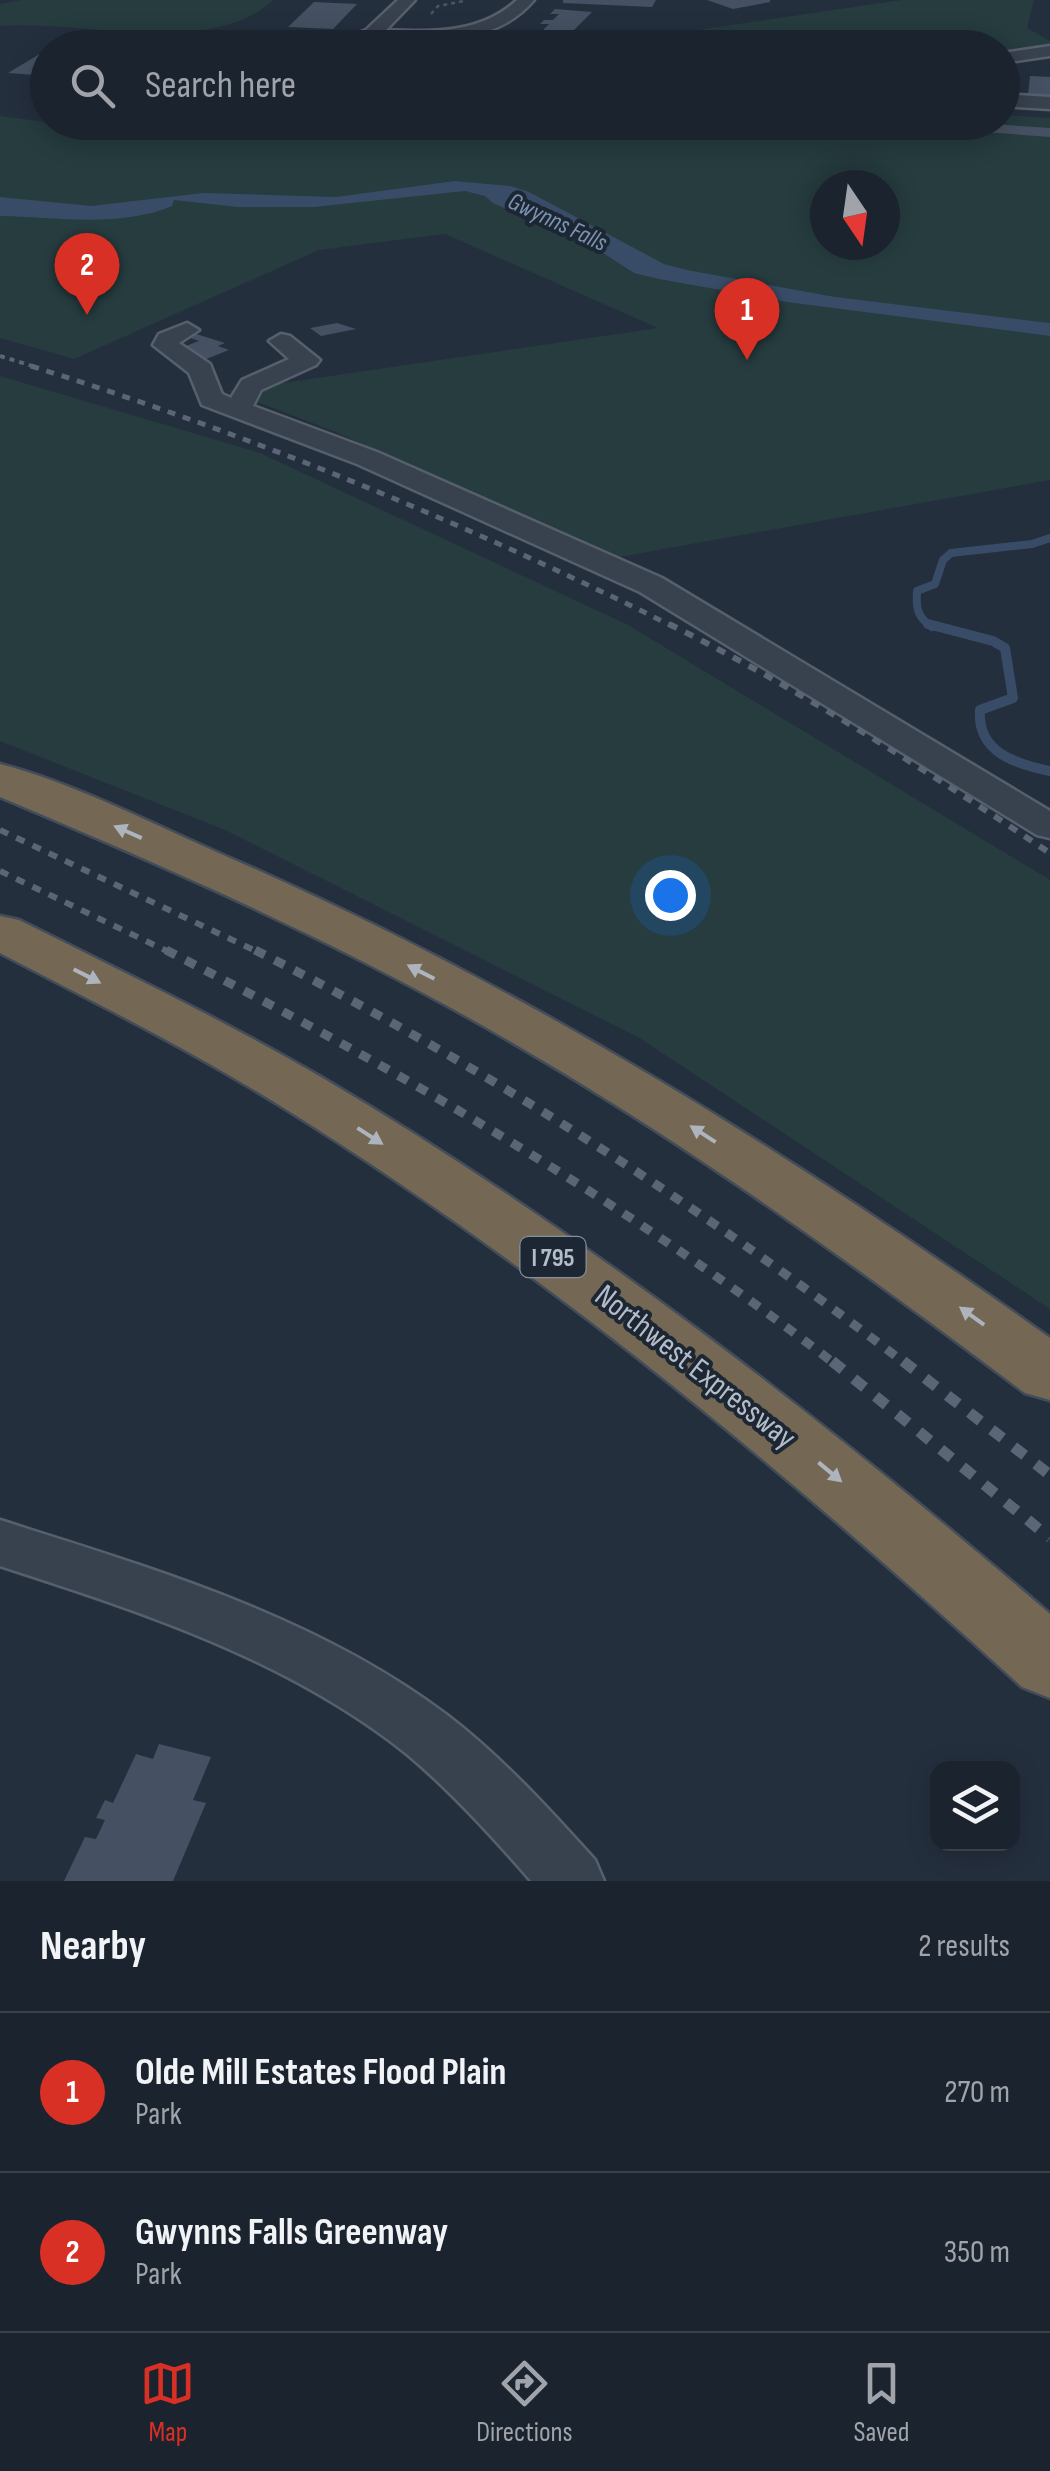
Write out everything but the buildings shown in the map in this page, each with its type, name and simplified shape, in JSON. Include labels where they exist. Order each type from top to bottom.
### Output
[{"type":"highway","points":[[0,779],[296,909],[616,1078],[915,1275],[1050,1374]]},
{"type":"highway","name":"Northwest Expressway","points":[[0,932],[300,1091],[608,1294],[908,1537],[1050,1663]]},
{"type":"street","points":[[376,30],[407,0]]},
{"type":"street","points":[[477,30],[511,18],[526,0]]},
{"type":"street","points":[[1020,55],[1050,51]]},
{"type":"street","points":[[1020,101],[1050,103]]},
{"type":"street","points":[[1020,113],[1050,114]]},
{"type":"street","points":[[187,330],[168,339],[165,346],[201,369],[211,399],[367,458],[651,585],[1050,827]]},
{"type":"street","points":[[238,409],[252,385],[307,360],[281,341]]},
{"type":"street","points":[[0,1543],[177,1599],[330,1668],[406,1718],[465,1768],[514,1815],[572,1881]]},
{"type":"green space","points":[[21,0],[273,0],[247,18],[198,30],[0,26],[0,4]]},
{"type":"green space","points":[[901,0],[1034,0],[1027,28],[1050,41],[1050,47],[1020,51],[1020,30],[697,30]]},
{"type":"green space","points":[[0,116],[30,120],[30,140],[1020,140],[1020,116],[1050,118],[1050,480],[608,559],[578,545],[584,542],[336,432],[228,391],[658,328],[445,234],[319,250],[74,359],[0,338]]},
{"type":"green space","points":[[0,376],[260,453],[628,625],[1050,880],[1050,1309],[638,1037],[225,830],[0,741]]},
{"type":"water","name":"Gwynns Falls","points":[[455,181],[510,186],[529,192],[664,264],[687,270],[835,297],[1050,323],[1050,336],[787,302],[634,273],[600,251],[485,196],[465,191],[314,207],[238,207],[174,200],[172,206],[152,213],[109,219],[0,216],[0,197],[91,206],[203,193],[336,197]]},
{"type":"waterway","points":[[928,624],[918,612],[917,591],[935,584],[943,560],[951,553],[1032,544],[1050,538]]},
{"type":"waterway","points":[[928,624],[993,641],[1005,648],[1013,698],[980,710],[985,736],[1012,760],[1050,771]]},
{"type":"waterway","points":[[928,624],[932,627]]},
{"type":"railway","points":[[0,356],[39,368]]},
{"type":"railway","points":[[31,366],[196,422],[358,484],[517,552],[674,627]]},
{"type":"railway","points":[[669,624],[863,732],[1050,853]]},
{"type":"railway","points":[[0,830],[260,953]]},
{"type":"railway","points":[[0,871],[171,953]]},
{"type":"railway","points":[[166,950],[340,1043],[510,1142],[676,1248],[835,1364]]},
{"type":"railway","points":[[255,950],[425,1042],[590,1142],[751,1249],[906,1364]]},
{"type":"railway","points":[[832,1361],[1050,1538]]},
{"type":"railway","points":[[903,1361],[1050,1475]]},
{"type":"place","name":"Gwynns Falls Greenway","points":[[87,315]]},
{"type":"place","name":"Olde Mill Estates Flood Plain","points":[[747,360]]}]
